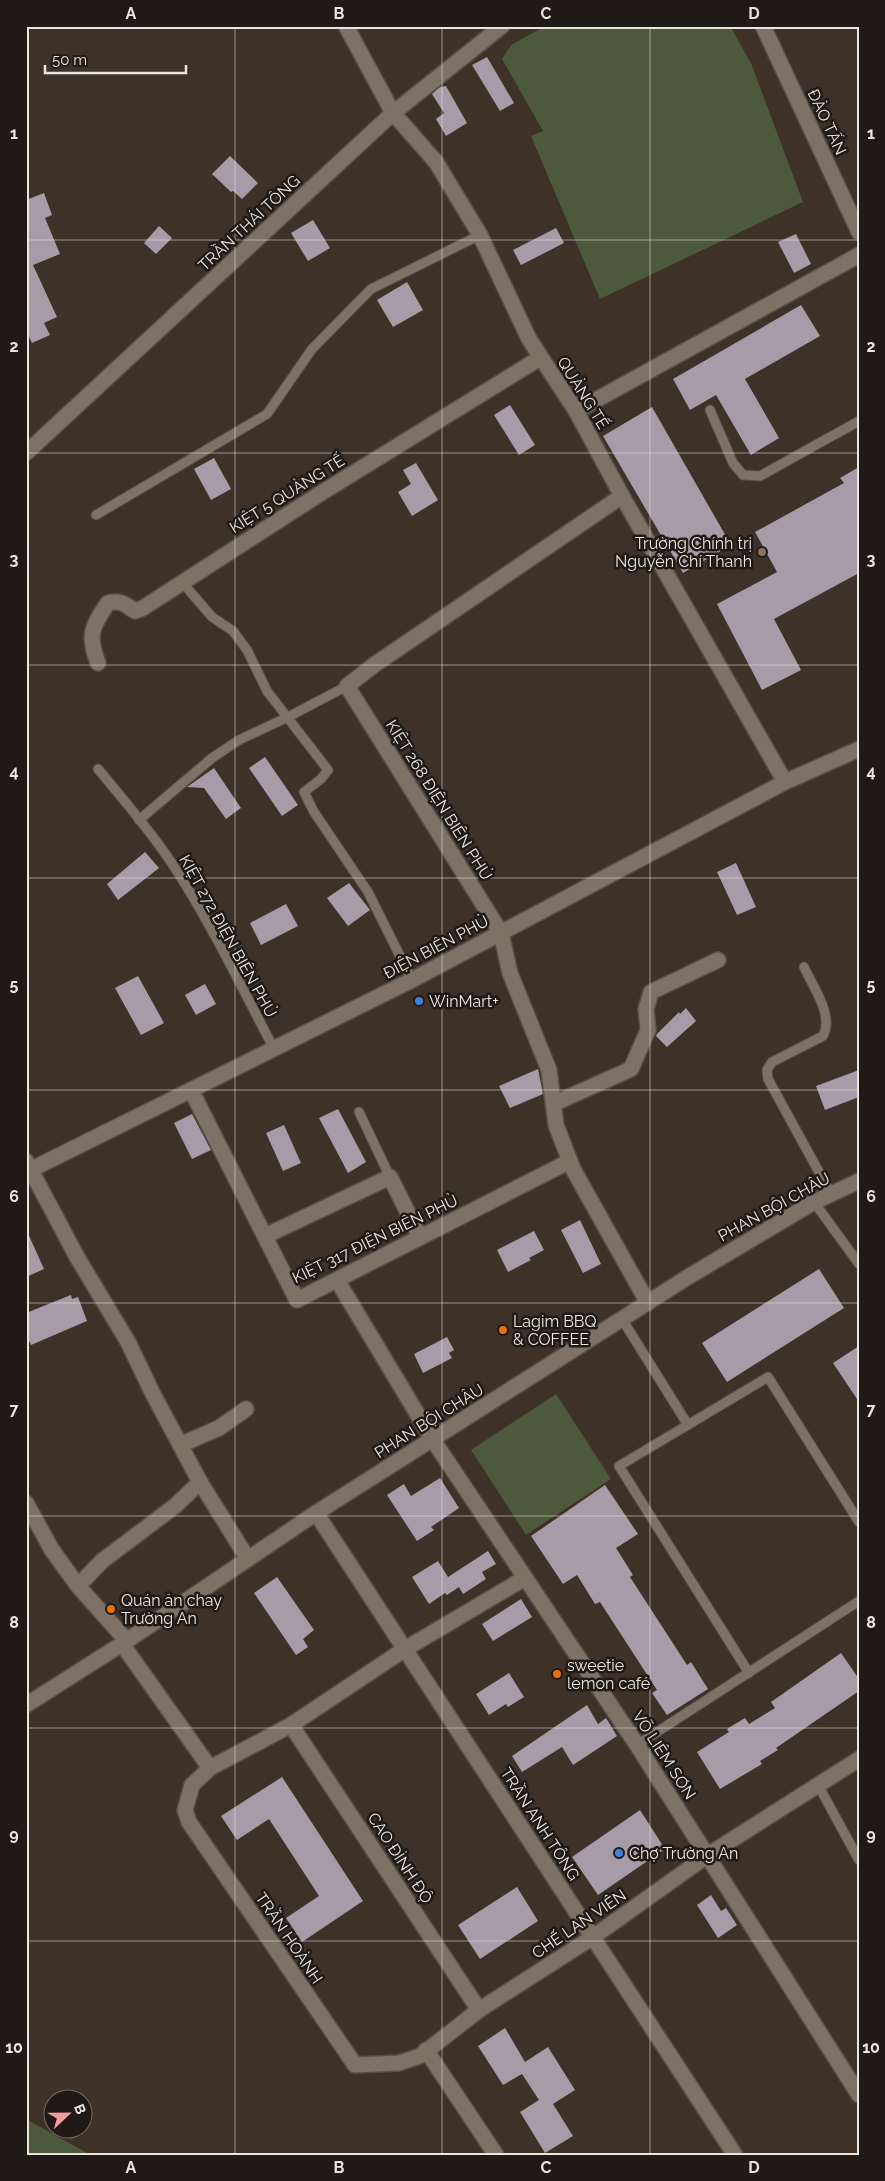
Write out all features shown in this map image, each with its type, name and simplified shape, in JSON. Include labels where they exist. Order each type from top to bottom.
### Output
[{"type":"street","name":"QUẢNG TẾ","points":[[346,26],[393,113],[436,162],[480,235],[540,358],[576,411],[622,496],[785,782]]},
{"type":"street","name":"TRẦN THÁI TÔNG","points":[[26,453],[393,113],[502,26]]},
{"type":"street","name":"ĐÀO TẤN","points":[[763,26],[859,232]]},
{"type":"street","points":[[576,411],[859,255]]},
{"type":"street","name":"KIỆT 5 QUẢNG TẾ","points":[[98,662],[92,641],[93,626],[108,603],[116,601],[124,603],[135,611],[540,358]]},
{"type":"street","points":[[347,686],[374,665],[622,496]]},
{"type":"street","name":"KIỆT 268 ĐIỆN BIÊN PHỦ","points":[[347,686],[500,933],[510,973],[549,1070],[555,1103],[556,1125],[570,1161],[648,1303]]},
{"type":"street","name":"ĐIỆN BIÊN PHỦ","points":[[28,1167],[191,1090],[412,980],[785,782],[859,749]]},
{"type":"street","points":[[555,1103],[631,1069],[648,1030],[646,1009],[651,992],[718,960]]},
{"type":"street","name":"KIỆT 317 ĐIỆN BIÊN PHỦ","points":[[191,1090],[297,1300],[570,1161]]},
{"type":"street","points":[[28,1167],[77,1257],[128,1342],[200,1482],[248,1559]]},
{"type":"street","points":[[264,1236],[390,1177],[420,1238]]},
{"type":"street","name":"PHAN BỘI CHÂU","points":[[26,1705],[124,1642],[316,1513],[622,1319],[814,1202],[859,1181]]},
{"type":"street","name":"VÕ LIÊM SƠN","points":[[337,1280],[433,1440],[637,1745],[859,2095]]},
{"type":"street","points":[[180,1445],[219,1428],[246,1409]]},
{"type":"street","points":[[78,1586],[102,1561],[175,1506],[200,1482]]},
{"type":"street","points":[[26,1503],[52,1550],[78,1586],[124,1642],[210,1768]]},
{"type":"street","name":"TRẦN ANH TÔNG","points":[[316,1513],[735,2155]]},
{"type":"street","name":"TRẦN HOÀNH","points":[[426,2050],[420,2056],[399,2063],[355,2065],[189,1822],[185,1810],[192,1785],[210,1768],[291,1725],[405,1648],[524,1578]]},
{"type":"street","name":"CAO ĐÌNH ĐỘ","points":[[291,1725],[479,2010]]},
{"type":"street","name":"CHẾ LAN VIÊN","points":[[426,2050],[479,2010],[594,1937],[708,1855],[859,1759]]},
{"type":"street","points":[[426,2050],[496,2155]]},
{"type":"lane","points":[[96,516],[267,414],[312,349],[371,289],[480,235]]},
{"type":"lane","points":[[710,410],[733,463],[743,476],[760,476],[859,421]]},
{"type":"lane","points":[[182,582],[212,617],[233,631],[247,650],[267,691],[328,770],[321,779],[304,792],[314,812],[368,892],[412,980]]},
{"type":"lane","points":[[140,820],[212,758],[239,740],[288,718],[347,686]]},
{"type":"lane","name":"KIỆT 272 ĐIỆN BIÊN PHỦ","points":[[98,768],[140,820],[171,863],[205,918],[274,1049]]},
{"type":"lane","points":[[804,967],[827,1017],[827,1029],[824,1036],[772,1062],[767,1070],[768,1079],[831,1194]]},
{"type":"lane","points":[[359,1112],[390,1177]]},
{"type":"lane","points":[[814,1202],[859,1264]]},
{"type":"lane","points":[[622,1319],[688,1425]]},
{"type":"lane","points":[[749,1673],[619,1466],[768,1377],[859,1522]]},
{"type":"lane","points":[[637,1745],[859,1601]]},
{"type":"lane","points":[[818,1785],[859,1860]]},
{"type":"green space","points":[[545,26],[730,26],[751,63],[803,202],[600,299],[531,136],[543,131],[502,59],[511,45]]},
{"type":"green space","points":[[556,1394],[611,1479],[526,1535],[471,1450]]},
{"type":"green space","points":[[26,2119],[42,2128],[42,2138],[60,2138],[91,2155],[26,2155]]},
{"type":"building","points":[[487,57],[514,103],[500,111],[472,65]]},
{"type":"building","points":[[446,86],[467,123],[446,136],[436,119],[444,113],[432,94],[440,87]]},
{"type":"building","points":[[230,156],[258,183],[242,199],[233,191],[231,192],[212,174]]},
{"type":"building","points":[[44,193],[52,215],[45,218],[60,254],[33,265],[57,317],[44,323],[50,335],[32,343],[26,331],[26,200]]},
{"type":"building","points":[[313,220],[330,248],[308,261],[291,233]]},
{"type":"building","points":[[159,226],[172,238],[156,254],[144,243]]},
{"type":"building","points":[[556,228],[564,243],[521,265],[513,250]]},
{"type":"building","points":[[796,234],[811,264],[794,273],[778,242]]},
{"type":"building","points":[[407,282],[423,310],[393,327],[377,300]]},
{"type":"building","points":[[801,305],[820,336],[745,379],[779,438],[751,455],[716,395],[690,410],[673,379]]},
{"type":"building","points":[[510,405],[535,445],[519,455],[494,415]]},
{"type":"building","points":[[652,407],[731,545],[683,573],[603,436]]},
{"type":"building","points":[[214,458],[231,489],[211,500],[194,469]]},
{"type":"building","points":[[416,463],[438,500],[412,516],[398,492],[411,484],[403,470]]},
{"type":"building","points":[[859,467],[859,573],[774,619],[801,670],[762,690],[717,604],[777,572],[755,532],[844,483],[840,478]]},
{"type":"building","points":[[265,757],[298,805],[282,816],[249,768]]},
{"type":"building","points":[[214,768],[241,808],[226,819],[204,788],[187,787]]},
{"type":"building","points":[[145,852],[159,868],[118,900],[107,884]]},
{"type":"building","points":[[736,863],[756,907],[737,915],[717,872]]},
{"type":"building","points":[[349,883],[370,910],[348,926],[327,898]]},
{"type":"building","points":[[286,904],[298,926],[261,945],[250,923]]},
{"type":"building","points":[[138,976],[164,1023],[141,1035],[115,988]]},
{"type":"building","points":[[205,984],[216,1004],[196,1015],[185,995]]},
{"type":"building","points":[[686,1008],[696,1021],[667,1047],[656,1036],[679,1012],[680,1014]]},
{"type":"building","points":[[538,1069],[543,1094],[510,1108],[499,1086]]},
{"type":"building","points":[[859,1070],[859,1097],[825,1110],[816,1086]]},
{"type":"building","points":[[338,1109],[366,1162],[348,1173],[319,1118]]},
{"type":"building","points":[[192,1114],[211,1150],[192,1159],[174,1123]]},
{"type":"building","points":[[284,1125],[301,1163],[283,1171],[266,1133]]},
{"type":"building","points":[[580,1220],[601,1264],[583,1273],[561,1230]]},
{"type":"building","points":[[26,1229],[44,1269],[26,1277]]},
{"type":"building","points":[[534,1231],[544,1250],[529,1258],[531,1260],[508,1272],[497,1250]]},
{"type":"building","points":[[819,1269],[844,1308],[727,1382],[702,1343]]},
{"type":"building","points":[[71,1295],[72,1299],[78,1297],[87,1321],[31,1345],[26,1334],[26,1313]]},
{"type":"building","points":[[447,1337],[454,1350],[449,1353],[452,1358],[423,1373],[414,1354]]},
{"type":"building","points":[[859,1346],[859,1402],[833,1363]]},
{"type":"building","points":[[440,1478],[459,1508],[431,1527],[434,1530],[417,1541],[387,1495],[404,1484],[411,1496]]},
{"type":"building","points":[[605,1485],[638,1534],[616,1548],[633,1575],[630,1577],[687,1665],[691,1662],[708,1689],[667,1715],[652,1693],[657,1690],[600,1602],[595,1604],[577,1575],[563,1584],[531,1536]]},
{"type":"building","points":[[488,1551],[496,1564],[482,1572],[486,1579],[463,1594],[459,1587],[447,1595],[445,1593],[429,1604],[412,1577],[438,1561],[448,1577]]},
{"type":"building","points":[[277,1577],[314,1630],[303,1639],[308,1647],[296,1655],[254,1593]]},
{"type":"building","points":[[521,1599],[532,1617],[493,1641],[482,1624]]},
{"type":"building","points":[[841,1653],[859,1679],[859,1691],[776,1748],[778,1750],[760,1761],[762,1764],[720,1789],[697,1752],[729,1732],[727,1729],[745,1718],[749,1724],[775,1708],[771,1702]]},
{"type":"building","points":[[509,1673],[524,1697],[508,1707],[506,1704],[489,1715],[476,1694]]},
{"type":"building","points":[[587,1705],[598,1724],[606,1718],[617,1736],[573,1765],[562,1747],[522,1772],[512,1756]]},
{"type":"building","points":[[282,1777],[363,1901],[302,1942],[286,1918],[319,1896],[269,1819],[237,1840],[221,1816]]},
{"type":"building","name":"Chợ Trường An","points":[[640,1810],[665,1849],[598,1895],[572,1857]]},
{"type":"building","points":[[517,1887],[538,1921],[480,1959],[458,1925]]},
{"type":"building","points":[[711,1895],[721,1911],[726,1908],[737,1925],[718,1938],[697,1905]]},
{"type":"building","points":[[505,2028],[525,2062],[548,2047],[575,2090],[553,2104],[573,2136],[545,2153],[520,2112],[539,2100],[522,2074],[503,2085],[478,2046]]},
{"type":"place","name":"Trường Chính trị Nguyễn Chí Thanh","points":[[762,552]]},
{"type":"place","name":"WinMart+","points":[[419,1001]]},
{"type":"place","name":"Lagim BBQ & COFFEE","points":[[503,1330]]},
{"type":"place","name":"Quán ăn chay Trường An","points":[[111,1609]]},
{"type":"place","name":"sweetie lemon café","points":[[557,1674]]},
{"type":"place","name":"Chợ Trường An","points":[[619,1853]]}]
